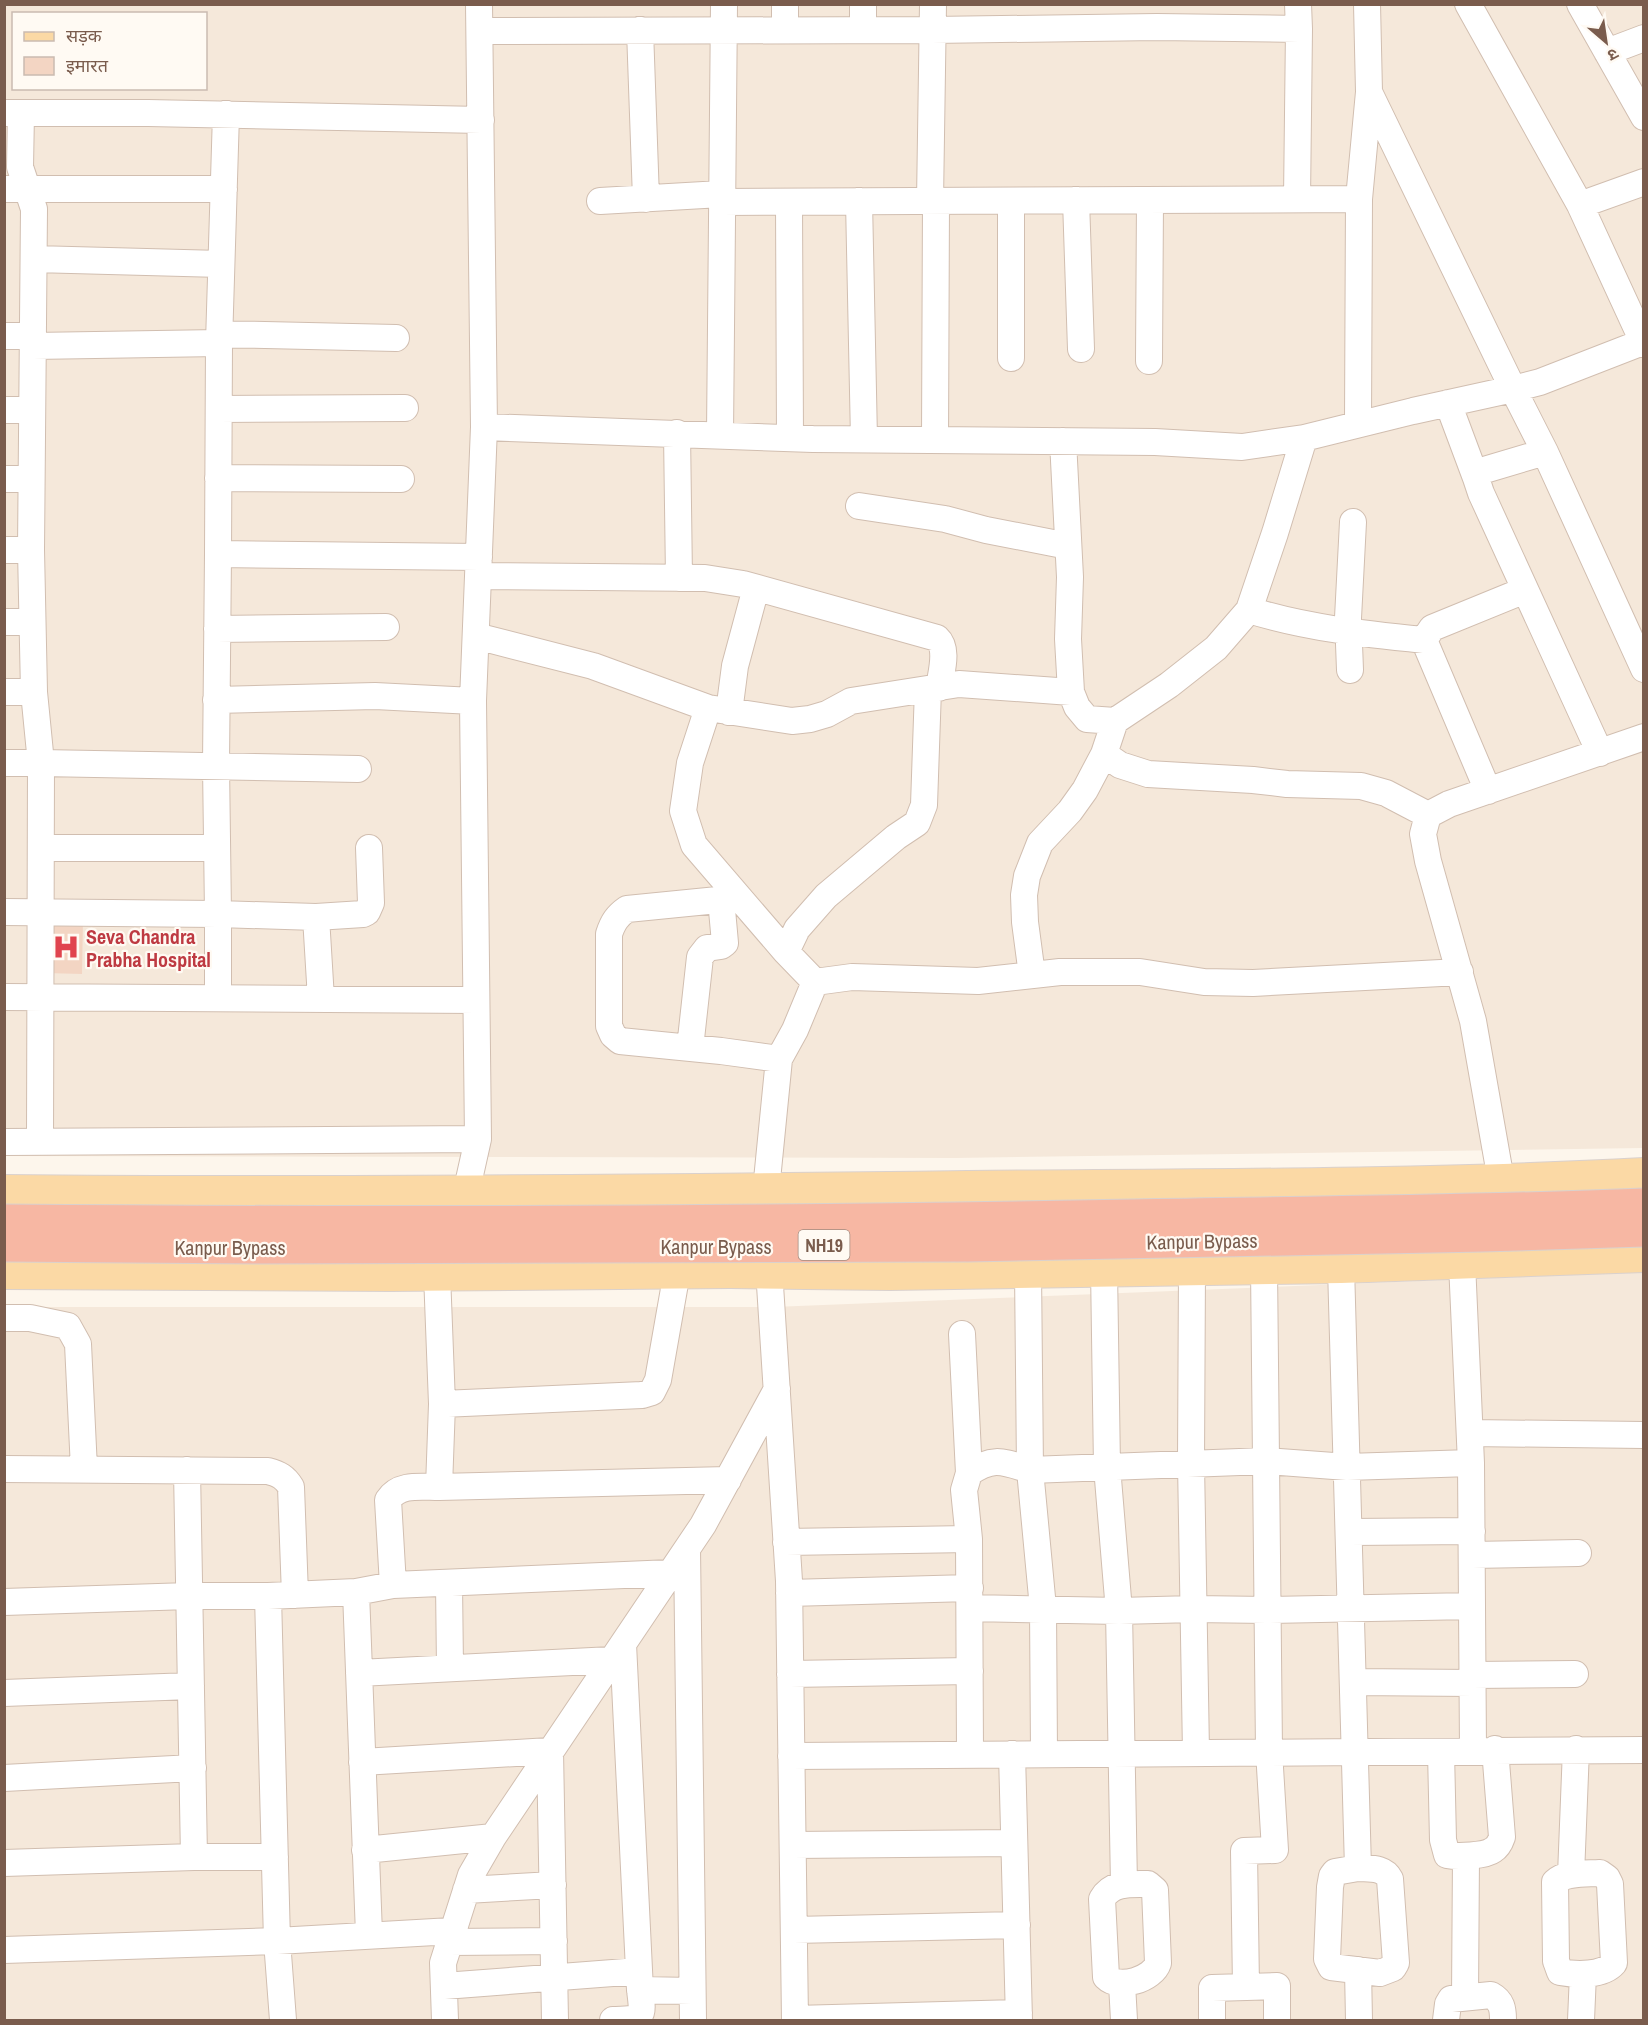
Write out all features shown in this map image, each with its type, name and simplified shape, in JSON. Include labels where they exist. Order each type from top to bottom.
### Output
[{"type":"highway","name":"Kanpur Bypass","points":[[4,1221],[954,1220],[1524,1210],[1644,1205]]},
{"type":"highway","name":"Kanpur Bypass","points":[[4,1245],[294,1247],[969,1245],[1459,1236],[1644,1230]]},
{"type":"main road","points":[[4,1191],[466,1193],[766,1190],[1501,1180],[1644,1174]]},
{"type":"main road","points":[[4,1273],[769,1272],[890,1274],[1028,1270],[1341,1267],[1644,1256]]},
{"type":"street","points":[[466,1193],[478,1139],[473,701],[484,427],[479,4]]},
{"type":"street","points":[[720,435],[724,4]]},
{"type":"street","points":[[863,4],[863,30]]},
{"type":"street","points":[[933,4],[935,440]]},
{"type":"street","points":[[1358,424],[1359,199],[1369,93],[1367,4]]},
{"type":"street","points":[[484,427],[789,438],[1155,442],[1242,447],[1304,438],[1513,389],[1540,382],[1643,344],[1580,205],[1468,4]]},
{"type":"street","points":[[1580,4],[1644,117]]},
{"type":"street","points":[[480,31],[723,30],[785,17],[863,30],[932,30],[1078,16],[1299,17],[1297,199]]},
{"type":"street","points":[[640,30],[646,199]]},
{"type":"street","points":[[1607,52],[1644,38]]},
{"type":"street","points":[[1369,93],[1545,452],[1644,669]]},
{"type":"street","points":[[40,1142],[41,763],[34,692],[31,550],[34,209],[17,189],[20,167],[13,113],[226,114],[481,120]]},
{"type":"street","points":[[218,998],[216,700],[219,339],[226,114]]},
{"type":"street","points":[[1580,205],[1644,182]]},
{"type":"street","points":[[17,189],[224,189]]},
{"type":"street","points":[[600,201],[721,198],[789,202],[1359,199]]},
{"type":"street","points":[[1076,200],[1081,349]]},
{"type":"street","points":[[1149,361],[1150,200]]},
{"type":"street","points":[[859,201],[864,439]]},
{"type":"street","points":[[1011,201],[1011,358]]},
{"type":"street","points":[[789,202],[789,438]]},
{"type":"street","points":[[34,259],[222,264]]},
{"type":"street","points":[[4,336],[33,341],[396,338]]},
{"type":"street","points":[[1448,403],[1481,493],[1600,753]]},
{"type":"street","points":[[219,409],[405,408]]},
{"type":"street","points":[[4,410],[32,410]]},
{"type":"street","points":[[677,433],[679,578]]},
{"type":"street","points":[[1063,441],[1071,692],[1077,707],[1087,719],[1115,721],[1169,685],[1216,648],[1249,610],[1304,438]]},
{"type":"street","points":[[1476,478],[1481,471],[1545,452]]},
{"type":"street","points":[[4,478],[32,479]]},
{"type":"street","points":[[218,478],[401,479]]},
{"type":"street","points":[[859,506],[945,519],[986,530],[1068,546]]},
{"type":"street","points":[[1350,670],[1348,633],[1353,522]]},
{"type":"street","points":[[4,550],[31,550]]},
{"type":"street","points":[[218,554],[705,578],[756,588],[937,638],[944,650],[934,688],[924,805],[917,824],[896,837],[826,897],[797,929],[786,952]]},
{"type":"street","points":[[756,588],[735,666],[718,710],[690,763],[683,811],[694,845],[730,898],[815,982]]},
{"type":"street","points":[[1424,640],[1432,628],[1525,590]]},
{"type":"street","points":[[1249,610],[1274,618],[1348,633],[1424,640]]},
{"type":"street","points":[[4,622],[32,622]]},
{"type":"street","points":[[217,629],[386,627]]},
{"type":"street","points":[[476,636],[593,666],[718,710],[792,721],[827,714],[850,701],[959,684],[1071,692]]},
{"type":"street","points":[[1424,640],[1488,791]]},
{"type":"street","points":[[4,692],[34,692]]},
{"type":"street","points":[[216,700],[375,696],[473,701]]},
{"type":"street","points":[[1032,975],[1025,922],[1024,895],[1027,876],[1040,843],[1070,811],[1085,790],[1104,754],[1115,721]]},
{"type":"street","points":[[1428,815],[1449,804],[1644,737]]},
{"type":"street","points":[[1104,754],[1120,765],[1148,774],[1287,784],[1361,786],[1386,793],[1428,815]]},
{"type":"street","points":[[4,762],[358,769]]},
{"type":"street","points":[[1428,815],[1424,834],[1428,861],[1473,1021],[1501,1180]]},
{"type":"street","points":[[41,848],[217,848]]},
{"type":"street","points":[[4,912],[316,917],[363,914],[367,912],[371,903],[369,848]]},
{"type":"street","points":[[730,898],[627,909],[618,915],[609,934],[609,1026],[613,1035],[620,1041],[690,1047],[779,1059]]},
{"type":"street","points":[[690,1047],[700,957],[707,948],[721,946],[725,943],[730,898]]},
{"type":"street","points":[[316,917],[321,999]]},
{"type":"street","points":[[815,982],[852,977],[978,981],[1060,972],[1140,972],[1204,982],[1253,983],[1460,972]]},
{"type":"street","points":[[815,982],[795,1030],[779,1059],[766,1190],[789,1593],[795,2020],[1019,2017],[1012,1754]]},
{"type":"street","points":[[4,997],[476,1000]]},
{"type":"street","points":[[4,1142],[478,1139]]},
{"type":"street","points":[[1441,1752],[1447,1855],[1466,1856],[1496,1849],[1502,1838],[1472,1679],[1472,1463],[1462,1263]]},
{"type":"street","points":[[1246,1987],[1244,1851],[1275,1850],[1269,1751],[1264,1267]]},
{"type":"street","points":[[1341,1267],[1358,1868]]},
{"type":"street","points":[[1192,1268],[1191,1463],[1196,1752]]},
{"type":"street","points":[[1104,1269],[1107,1467],[1119,1611],[1124,1885]]},
{"type":"street","points":[[1028,1270],[1030,1470],[1043,1608],[1044,1754]]},
{"type":"street","points":[[442,1404],[642,1395],[652,1392],[658,1380],[676,1272]]},
{"type":"street","points":[[437,1274],[442,1404],[439,1487]]},
{"type":"street","points":[[4,1318],[30,1318],[68,1326],[78,1344],[84,1469]]},
{"type":"street","points":[[962,1334],[969,1473],[964,1490],[969,1539],[970,1754]]},
{"type":"street","points":[[446,2020],[443,1963],[471,1875],[493,1837],[550,1751],[703,1525],[777,1389]]},
{"type":"street","points":[[1470,1433],[1644,1435]]},
{"type":"street","points":[[969,1473],[983,1463],[998,1460],[1030,1470],[1266,1461],[1347,1467],[1472,1463]]},
{"type":"street","points":[[4,1469],[268,1471],[279,1474],[291,1486],[295,1595]]},
{"type":"street","points":[[187,1470],[195,1857]]},
{"type":"street","points":[[393,1586],[388,1500],[392,1493],[402,1488],[728,1480]]},
{"type":"street","points":[[1350,1532],[1578,1553]]},
{"type":"street","points":[[786,1542],[969,1539]]},
{"type":"street","points":[[687,1549],[693,2020]]},
{"type":"street","points":[[4,1602],[295,1595],[356,1592],[393,1586],[671,1573]]},
{"type":"street","points":[[449,1583],[450,1668]]},
{"type":"street","points":[[356,1592],[369,1934]]},
{"type":"street","points":[[789,1593],[970,1598],[1043,1608],[1119,1611],[1472,1606]]},
{"type":"street","points":[[268,1596],[277,1941],[283,2020]]},
{"type":"street","points":[[359,1673],[450,1668],[617,1652]]},
{"type":"street","points":[[614,2020],[637,2018],[642,2014],[617,1652]]},
{"type":"street","points":[[790,1674],[970,1671]]},
{"type":"street","points":[[1353,1683],[1575,1674]]},
{"type":"street","points":[[4,1693],[191,1686]]},
{"type":"street","points":[[791,1756],[1269,1751],[1441,1752],[1484,1749],[1644,1750]]},
{"type":"street","points":[[1571,1875],[1576,1749]]},
{"type":"street","points":[[362,1762],[550,1751]]},
{"type":"street","points":[[550,1751],[555,2020]]},
{"type":"street","points":[[4,1778],[193,1768]]},
{"type":"street","points":[[365,1850],[493,1837]]},
{"type":"street","points":[[793,1845],[1014,1843]]},
{"type":"street","points":[[1465,1997],[1466,1856]]},
{"type":"street","points":[[4,1863],[275,1857]]},
{"type":"street","points":[[1358,1868],[1380,1870],[1387,1873],[1390,1879],[1396,1963],[1393,1968],[1380,1973],[1358,1970],[1331,1967],[1327,1959],[1332,1876],[1335,1872],[1358,1868]]},
{"type":"street","points":[[1600,1874],[1607,1878],[1610,1884],[1614,1963],[1605,1970],[1583,1974],[1560,1972],[1556,1961],[1554,1887],[1558,1879],[1571,1875],[1600,1874]]},
{"type":"street","points":[[1148,1884],[1155,1890],[1158,1963],[1156,1969],[1150,1974],[1122,1984],[1110,1981],[1106,1977],[1102,1899],[1113,1887],[1148,1884]]},
{"type":"street","points":[[466,1890],[553,1885]]},
{"type":"street","points":[[794,1930],[1017,1925]]},
{"type":"street","points":[[4,1950],[277,1941],[369,1934],[554,1941]]},
{"type":"street","points":[[1358,1970],[1359,2020]]},
{"type":"street","points":[[1581,2020],[1583,1974]]},
{"type":"street","points":[[444,1986],[555,1979],[639,1980],[692,1991]]},
{"type":"street","points":[[1122,1984],[1124,2020]]},
{"type":"street","points":[[1212,2020],[1212,1988],[1277,1986],[1277,2020]]},
{"type":"street","points":[[1446,2020],[1448,2004],[1452,2000],[1491,1995],[1503,2008],[1503,2020]]},
{"type":"shaded area","points":[[5,5],[1643,5],[1643,1148],[955,1158],[5,1156]]},
{"type":"shaded area","points":[[1643,1272],[1643,2020],[5,2020],[5,1307],[773,1307]]},
{"type":"building","points":[[46,920],[83,920],[82,974],[45,973]]},
{"type":"place","name":"Seva Chandra Prabha Hospital","points":[[66,947]]}]
